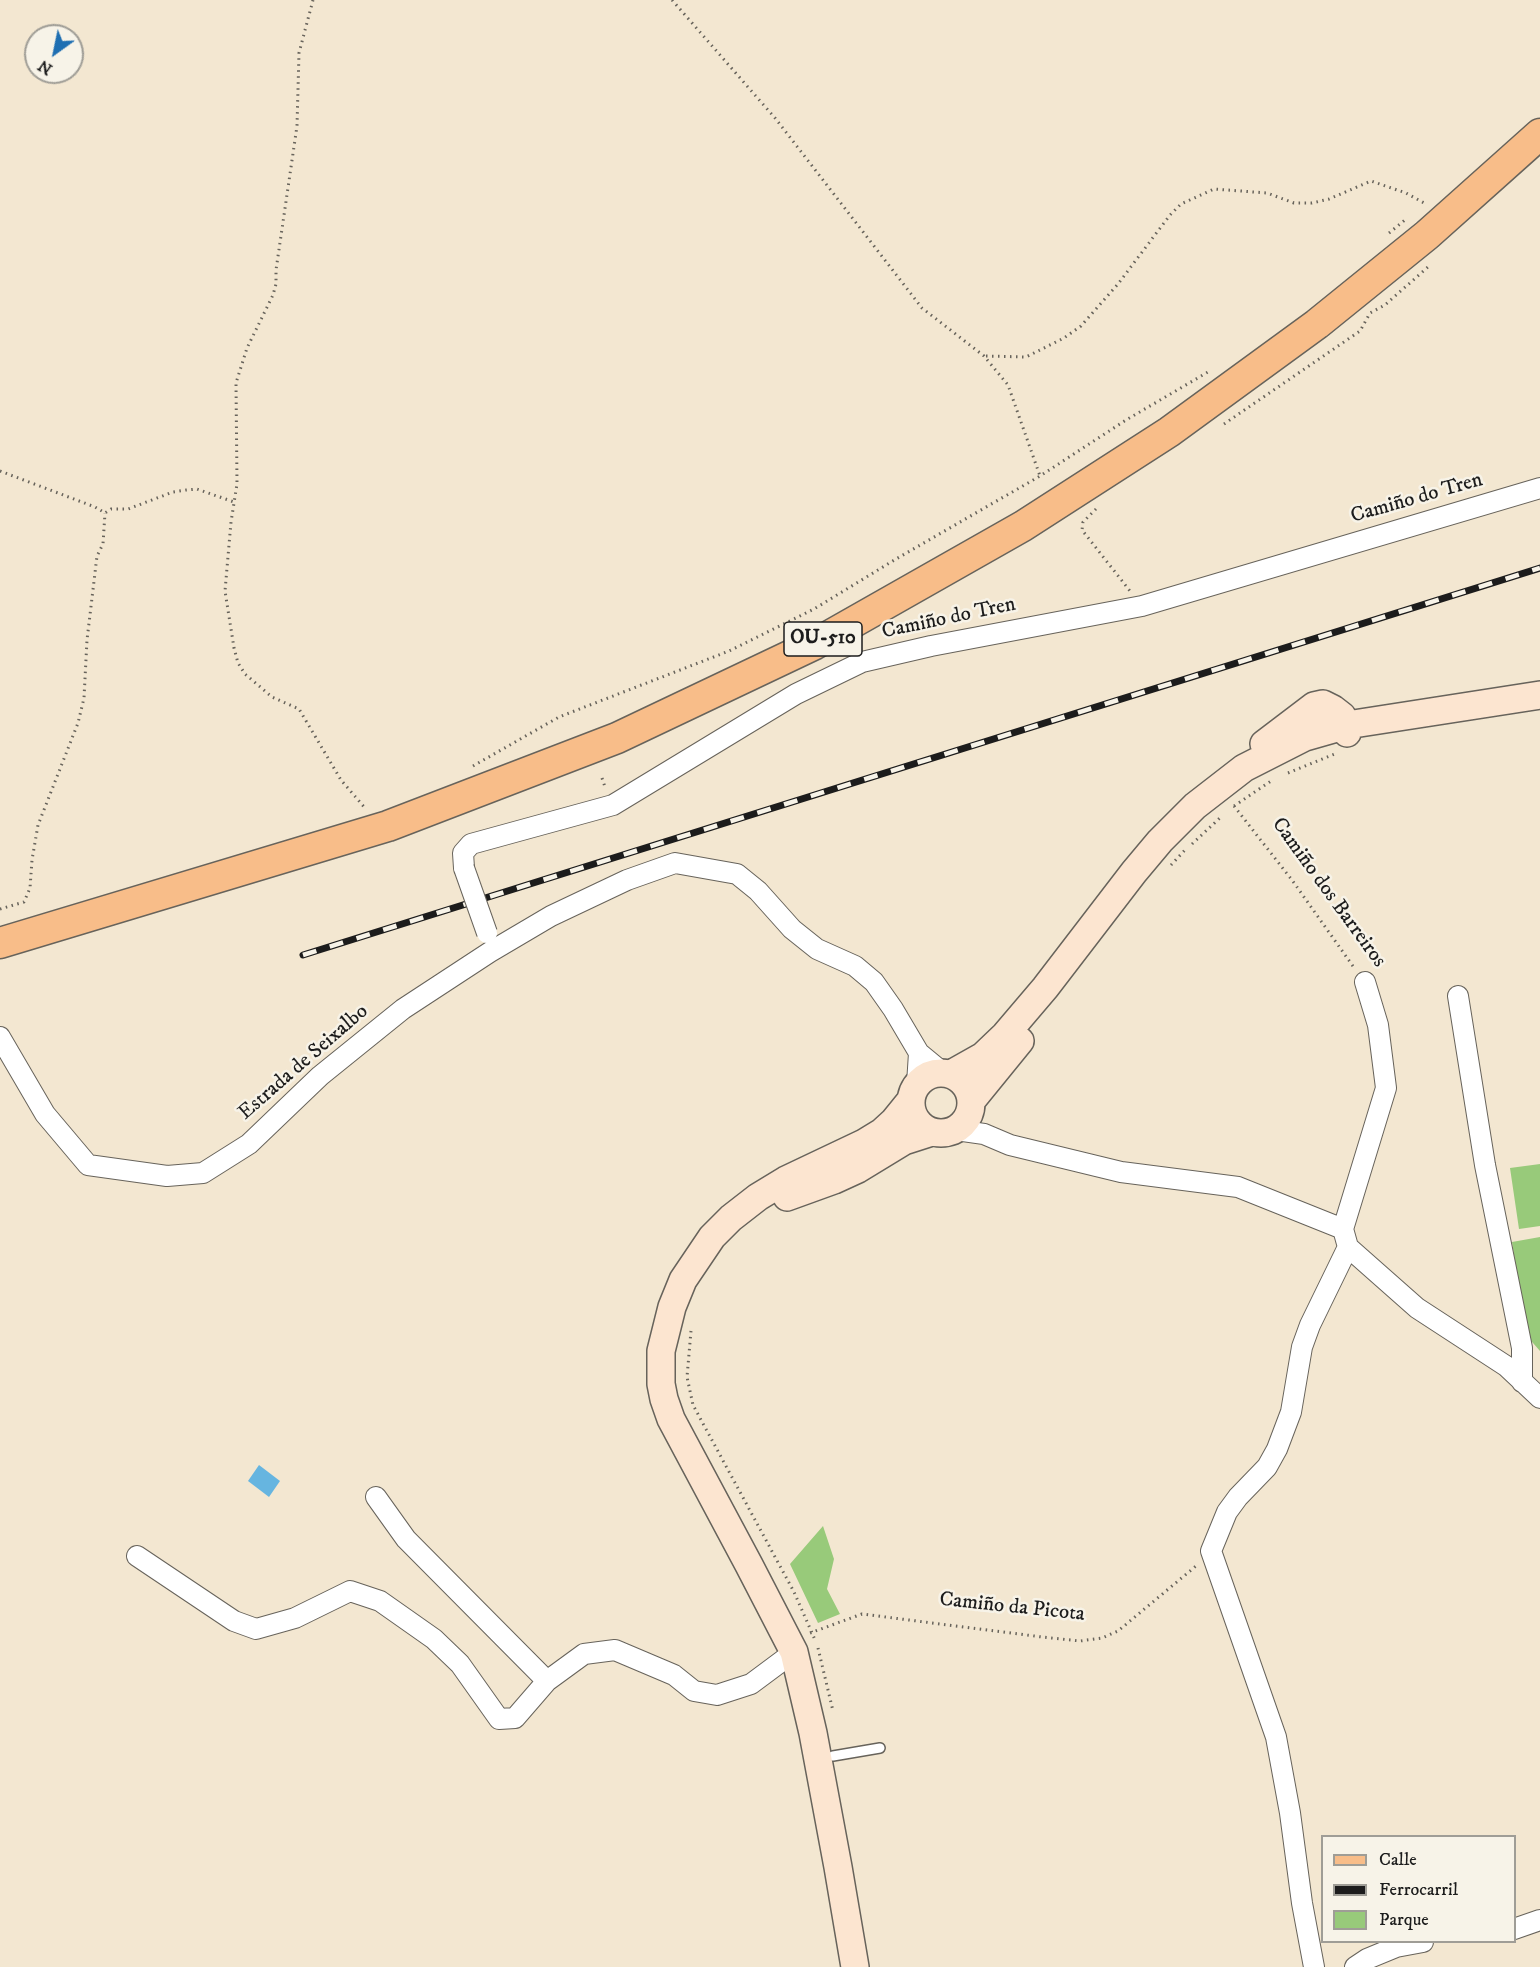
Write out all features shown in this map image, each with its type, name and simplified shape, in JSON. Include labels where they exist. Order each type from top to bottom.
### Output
[{"type":"main road","name":"OU-510","points":[[0,943],[388,826],[617,738],[815,644],[1023,526],[1168,432],[1317,324],[1436,227],[1540,134]]},
{"type":"street","name":"Camiño do Tren","points":[[488,942],[464,868],[463,853],[471,844],[613,805],[796,694],[862,662],[932,645],[1142,606],[1540,488]]},
{"type":"street","points":[[1345,737],[1364,721],[1540,695]]},
{"type":"street","points":[[1197,825],[1280,767],[1321,749],[1357,740],[1540,709]]},
{"type":"street","points":[[855,1967],[825,1800],[801,1646],[749,1564],[671,1419],[664,1399],[660,1370],[664,1334],[683,1280],[712,1237],[731,1218],[758,1197],[786,1180],[882,1132],[894,1121],[924,1078],[946,1073],[977,1060],[1005,1035],[1045,988],[1160,841],[1195,806],[1244,768],[1307,732],[1345,737],[1397,724],[1427,729]]},
{"type":"street","points":[[872,1967],[851,1865],[833,1756],[828,1754],[822,1746],[801,1646],[702,1451],[685,1411],[680,1392],[677,1361],[684,1313],[699,1276],[709,1260],[733,1232],[746,1221],[778,1201],[858,1169],[896,1146],[962,1123],[1156,871],[1227,791],[1307,732]]},
{"type":"street","name":"Estrada de Seixalbo","points":[[0,1037],[45,1114],[88,1165],[167,1176],[203,1173],[249,1144],[320,1076],[488,942],[551,916],[627,880],[675,863],[737,874],[758,891],[792,929],[817,949],[855,966],[874,982],[919,1053]]},
{"type":"street","name":"Camiño dos Barreiros","points":[[1345,1238],[1386,1088],[1378,1025],[1365,982]]},
{"type":"street","points":[[1458,996],[1485,1165],[1522,1348],[1522,1382]]},
{"type":"street","points":[[962,1123],[965,1084],[919,1053],[911,1109],[921,1126],[962,1123],[1010,1145],[1121,1172],[1238,1187],[1345,1238],[1418,1308],[1506,1366],[1540,1398]]},
{"type":"street","points":[[1314,1967],[1276,1737],[1211,1551],[1227,1512],[1267,1467],[1277,1449],[1290,1412],[1302,1347],[1345,1238]]},
{"type":"street","points":[[376,1497],[406,1539],[547,1681]]},
{"type":"street","points":[[137,1556],[234,1621],[256,1629],[295,1618],[350,1591],[380,1601],[434,1639],[460,1664],[499,1719],[515,1718],[547,1681],[584,1654],[615,1650],[674,1675],[694,1690],[717,1695],[751,1684],[801,1646]]},
{"type":"street","points":[[1516,1929],[1540,1920]]},
{"type":"street","points":[[1355,1967],[1367,1959],[1396,1947],[1414,1943]]},
{"type":"lane","points":[[833,1756],[880,1748]]},
{"type":"path","points":[[314,0],[299,53],[297,126],[276,270],[276,284],[248,348],[236,383],[237,468],[225,591],[238,663],[254,684],[272,697],[299,709],[341,780],[367,810]]},
{"type":"path","points":[[672,0],[775,118],[922,308],[984,356],[1008,385],[1041,476]]},
{"type":"path","points":[[984,356],[1026,357],[1064,338],[1081,326],[1118,284],[1170,215],[1181,204],[1214,189],[1267,193],[1294,203],[1312,203],[1329,199],[1371,181],[1406,193],[1426,204],[1419,210]]},
{"type":"path","points":[[1388,233],[1412,216]]},
{"type":"path","points":[[467,770],[559,717],[729,651],[814,609],[896,558],[1041,476],[1126,420],[1209,371]]},
{"type":"path","points":[[0,471],[95,507],[105,513]]},
{"type":"path","points":[[105,513],[111,509],[128,509],[173,492],[197,489],[234,502]]},
{"type":"path","points":[[0,909],[24,902],[30,888],[38,825],[78,723],[82,705],[96,556],[104,544],[105,513]]},
{"type":"path","points":[[1083,522],[1082,530],[1142,606]]},
{"type":"path","points":[[1165,872],[1231,803],[1280,777],[1345,737]]},
{"type":"path","name":"Camiño dos Barreiros","points":[[1231,803],[1292,880],[1365,982]]},
{"type":"path","points":[[692,1326],[688,1346],[687,1377],[693,1405],[794,1592],[801,1646],[822,1661],[834,1720]]},
{"type":"path","name":"Camiño da Picota","points":[[801,1646],[862,1614],[1080,1641],[1102,1638],[1118,1631],[1211,1551]]},
{"type":"green space","points":[[1540,1164],[1540,1226],[1519,1229],[1510,1168]]},
{"type":"green space","points":[[1540,1237],[1540,1351],[1526,1335],[1512,1242]]},
{"type":"green space","points":[[823,1526],[834,1559],[827,1589],[840,1614],[818,1623],[790,1564]]},
{"type":"water","points":[[259,1465],[280,1481],[269,1497],[248,1481]]},
{"type":"railway","points":[[303,955],[1540,568]]}]
